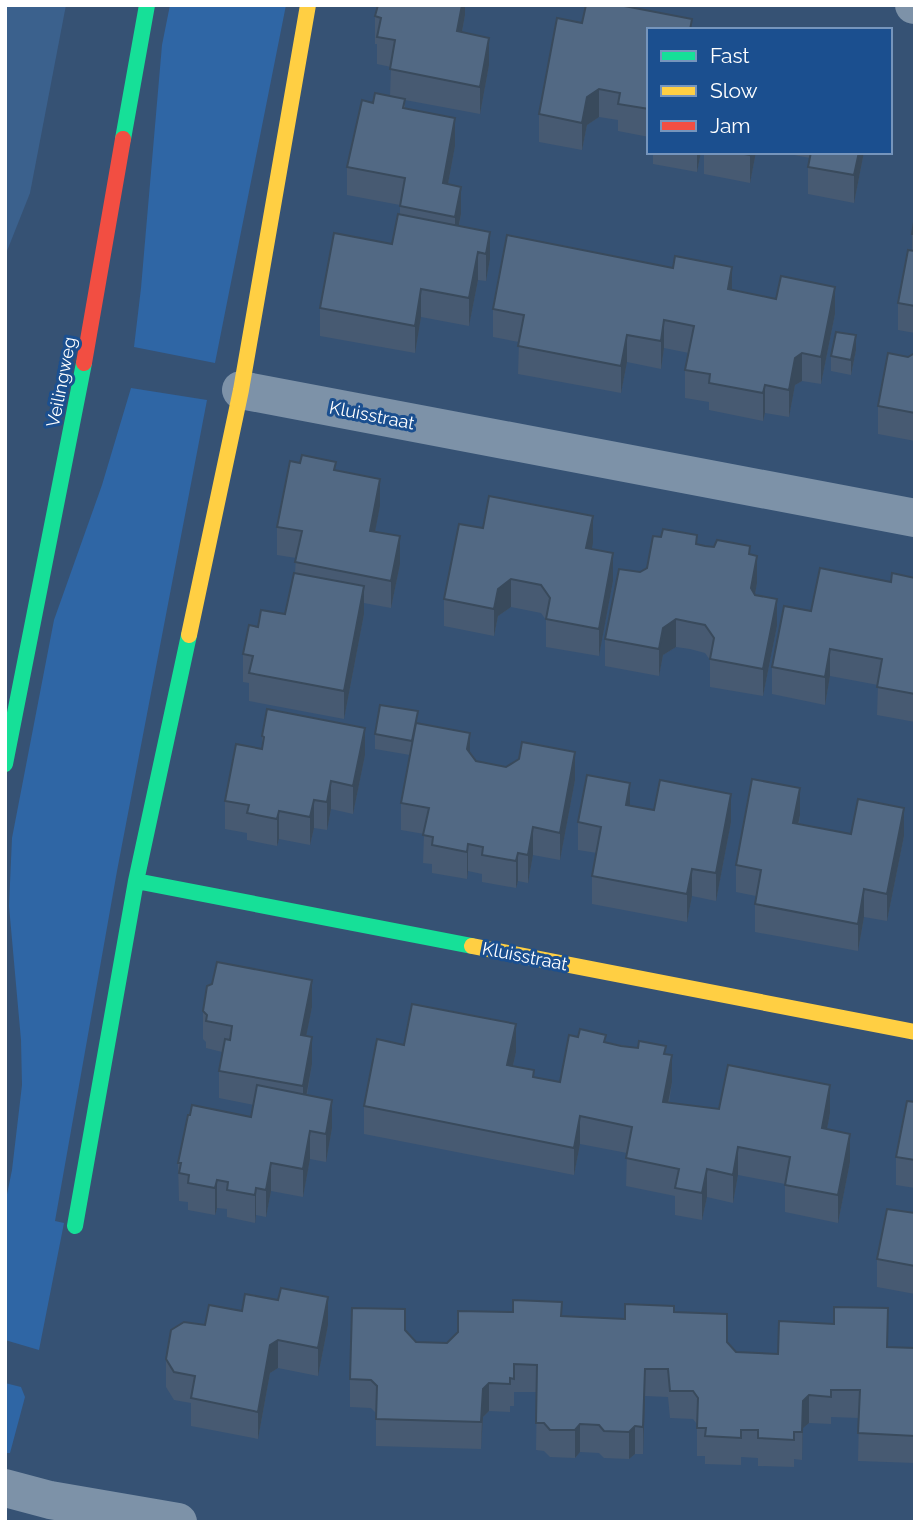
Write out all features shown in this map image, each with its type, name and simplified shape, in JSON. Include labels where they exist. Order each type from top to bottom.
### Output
[{"type":"street","name":"Veilingweg","points":[[5,764],[84,363],[147,5]]},
{"type":"street","points":[[75,1226],[136,881],[241,390],[308,5]]},
{"type":"street","name":"Kluisstraat","points":[[241,390],[915,518]]},
{"type":"street","name":"Kluisstraat","points":[[136,881],[915,1032]]},
{"type":"street","points":[[5,1488],[50,1500],[178,1522]]},
{"type":"shaded area","points":[[5,5],[66,5],[30,193],[5,256]]},
{"type":"shaded area","points":[[170,5],[286,5],[215,363],[134,347],[162,45]]},
{"type":"shaded area","points":[[131,388],[207,400],[117,871],[55,1221],[64,1223],[39,1350],[5,1340],[5,1204],[12,1170],[22,1085],[21,1040],[9,906],[12,838],[54,620],[102,485]]},
{"type":"shaded area","points":[[5,1383],[21,1387],[25,1397],[10,1453],[5,1453]]},
{"type":"building","points":[[378,5],[462,5],[457,31],[489,38],[480,87],[390,69],[395,40],[377,37],[381,18],[375,16]]},
{"type":"building","points":[[586,5],[619,5],[692,19],[690,28],[647,28],[647,109],[618,104],[620,93],[599,89],[587,97],[582,123],[539,114],[557,18],[582,23]]},
{"type":"building","points":[[375,93],[405,99],[403,108],[455,118],[443,183],[461,187],[455,217],[400,206],[405,178],[347,167],[362,100],[373,103]]},
{"type":"building","points":[[811,154],[859,154],[854,175],[808,167]]},
{"type":"building","points":[[398,214],[490,232],[486,254],[478,252],[469,298],[421,289],[415,326],[320,308],[334,233],[392,244]]},
{"type":"building","points":[[507,235],[673,268],[675,256],[732,267],[728,289],[776,299],[781,276],[835,287],[821,357],[802,353],[795,358],[789,390],[765,385],[763,393],[709,383],[710,374],[685,370],[694,326],[664,320],[661,341],[627,335],[621,366],[518,346],[524,315],[493,309]]},
{"type":"building","points":[[908,250],[915,251],[915,306],[898,303]]},
{"type":"building","points":[[836,332],[856,335],[851,360],[831,356]]},
{"type":"building","points":[[888,353],[908,357],[915,353],[915,413],[878,406]]},
{"type":"building","points":[[302,455],[336,462],[334,470],[380,479],[370,531],[400,536],[391,581],[295,562],[302,531],[277,527],[290,461],[300,463]]},
{"type":"building","points":[[489,496],[593,516],[586,548],[613,553],[599,629],[546,619],[550,598],[541,585],[511,579],[498,589],[494,609],[444,599],[459,524],[483,528]]},
{"type":"building","points":[[663,529],[697,535],[696,544],[705,546],[714,547],[717,540],[750,546],[749,554],[757,556],[751,588],[755,595],[777,599],[763,669],[710,659],[714,638],[705,625],[676,619],[663,628],[659,649],[605,639],[619,569],[640,572],[647,568],[653,536],[661,537]]},
{"type":"building","points":[[820,568],[891,582],[892,573],[915,578],[915,694],[877,687],[882,659],[830,649],[825,677],[772,667],[784,606],[811,611]]},
{"type":"building","points":[[294,573],[364,586],[344,691],[249,673],[253,656],[243,654],[249,625],[258,627],[261,610],[285,614]]},
{"type":"building","points":[[380,705],[418,711],[412,741],[375,734]]},
{"type":"building","points":[[267,709],[365,728],[353,786],[331,781],[327,802],[314,800],[310,817],[279,811],[277,819],[247,813],[249,805],[225,801],[236,744],[262,749]]},
{"type":"building","points":[[416,723],[470,733],[467,749],[476,761],[506,767],[519,759],[522,742],[575,752],[560,833],[533,827],[528,855],[518,853],[516,861],[482,855],[483,847],[468,844],[467,852],[432,845],[433,837],[423,835],[429,808],[401,803]]},
{"type":"building","points":[[587,775],[630,783],[626,805],[654,810],[660,780],[731,794],[716,873],[692,869],[687,894],[592,876],[601,827],[578,822]]},
{"type":"building","points":[[752,779],[800,788],[793,823],[851,834],[858,799],[904,808],[887,894],[864,889],[858,924],[755,904],[761,870],[736,865]]},
{"type":"building","points":[[217,962],[312,980],[301,1035],[312,1037],[303,1086],[219,1071],[225,1039],[230,1040],[232,1026],[206,1021],[207,1015],[203,1011],[207,986],[212,984]]},
{"type":"building","points":[[412,1004],[516,1024],[507,1065],[534,1070],[533,1077],[560,1082],[569,1035],[578,1037],[580,1029],[606,1035],[604,1042],[621,1046],[638,1048],[639,1041],[666,1046],[664,1054],[672,1055],[663,1102],[719,1109],[728,1065],[830,1085],[822,1128],[850,1134],[838,1195],[785,1185],[790,1157],[738,1147],[733,1175],[707,1169],[702,1193],[675,1188],[679,1169],[626,1158],[632,1127],[580,1116],[574,1148],[364,1106],[377,1039],[404,1045]]},
{"type":"building","points":[[257,1085],[332,1100],[326,1134],[310,1131],[303,1169],[271,1163],[266,1190],[256,1188],[255,1195],[227,1190],[228,1182],[217,1180],[215,1188],[188,1183],[189,1175],[179,1173],[181,1163],[178,1163],[192,1105],[251,1117]]},
{"type":"building","points":[[907,1101],[915,1102],[915,1160],[896,1157]]},
{"type":"building","points":[[887,1209],[915,1213],[915,1266],[877,1259]]},
{"type":"building","points":[[281,1288],[328,1297],[318,1348],[278,1340],[270,1345],[258,1412],[191,1398],[195,1376],[174,1372],[166,1359],[171,1330],[184,1322],[205,1325],[209,1305],[242,1311],[245,1294],[278,1300]]},
{"type":"building","points":[[513,1300],[562,1302],[561,1316],[625,1319],[625,1304],[674,1306],[674,1312],[727,1314],[727,1342],[736,1352],[778,1354],[779,1321],[834,1324],[834,1307],[888,1308],[887,1347],[915,1348],[915,1436],[858,1433],[860,1390],[831,1390],[831,1397],[809,1395],[803,1401],[802,1432],[794,1432],[794,1440],[758,1438],[758,1430],[741,1430],[741,1438],[705,1436],[706,1428],[697,1428],[698,1398],[693,1391],[670,1391],[668,1369],[645,1369],[643,1427],[635,1426],[629,1432],[604,1431],[599,1425],[580,1424],[575,1430],[550,1430],[544,1423],[536,1423],[537,1365],[514,1364],[514,1379],[510,1378],[510,1384],[489,1383],[483,1389],[481,1422],[376,1419],[377,1386],[371,1380],[350,1379],[352,1308],[405,1309],[405,1330],[416,1342],[447,1343],[458,1332],[458,1311],[513,1312]]},
{"type":"traffic: fast","points":[[123,139],[147,5]]},
{"type":"traffic: fast","points":[[5,764],[84,363]]},
{"type":"traffic: fast","points":[[75,1226],[136,881],[189,635]]},
{"type":"traffic: fast","points":[[136,881],[472,946]]},
{"type":"traffic: slow","points":[[189,635],[241,390],[308,5]]},
{"type":"traffic: slow","points":[[472,946],[915,1032]]},
{"type":"traffic: jam","points":[[84,363],[123,139]]}]
